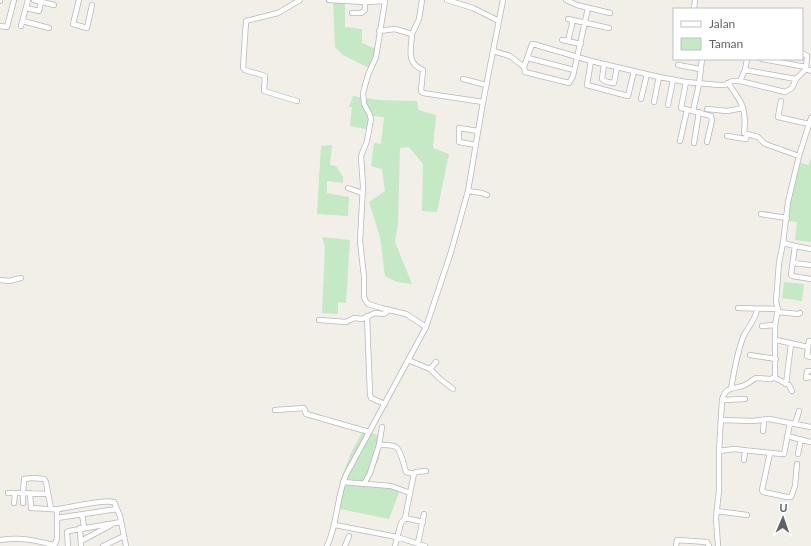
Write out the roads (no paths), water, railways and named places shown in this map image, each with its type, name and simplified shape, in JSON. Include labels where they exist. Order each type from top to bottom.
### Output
[{"type":"street","points":[[0,26],[7,27],[14,0]]},
{"type":"street","points":[[28,0],[22,24],[49,28]]},
{"type":"street","points":[[34,0],[54,5]]},
{"type":"street","points":[[79,0],[73,24],[87,28],[92,5]]},
{"type":"street","points":[[297,101],[264,91],[265,76],[243,68],[246,21],[278,14],[300,0]]},
{"type":"street","points":[[329,0],[365,2],[385,1],[376,57],[363,93],[364,104],[370,114],[371,119],[367,141],[361,156],[362,193],[360,241],[364,277],[364,296],[368,304],[406,314],[426,327]]},
{"type":"street","points":[[422,0],[419,19],[412,34],[410,58],[416,67],[423,70],[421,91],[423,93],[483,102]]},
{"type":"street","points":[[446,0],[473,8],[499,21]]},
{"type":"street","points":[[327,546],[335,525],[338,499],[343,482],[426,327],[451,252],[468,191],[486,85],[503,0]]},
{"type":"street","points":[[566,0],[588,8],[610,13]]},
{"type":"street","points":[[26,8],[39,11],[41,2]]},
{"type":"street","points":[[352,13],[364,12],[365,2]]},
{"type":"street","points":[[588,8],[578,57],[571,80],[568,83],[524,72],[524,67],[532,44],[578,57],[591,61],[673,80],[700,84],[725,85],[732,81],[740,81],[785,92],[792,88],[796,79],[808,69]]},
{"type":"street","points":[[568,41],[570,19],[609,28]]},
{"type":"street","points":[[379,32],[394,29],[412,34]]},
{"type":"street","points":[[562,40],[580,44]]},
{"type":"street","points":[[493,52],[510,56],[524,67]]},
{"type":"street","points":[[803,54],[807,56],[808,69]]},
{"type":"street","points":[[528,58],[574,70]]},
{"type":"street","points":[[693,111],[700,84],[702,60]]},
{"type":"street","points":[[740,81],[745,70],[747,60]]},
{"type":"street","points":[[767,60],[808,69]]},
{"type":"street","points":[[591,61],[587,85],[628,96],[634,71]]},
{"type":"street","points":[[604,64],[602,80],[611,84],[615,81],[617,67]]},
{"type":"street","points":[[678,65],[700,69]]},
{"type":"street","points":[[745,70],[796,79]]},
{"type":"street","points":[[641,99],[647,74]]},
{"type":"street","points":[[654,102],[660,77]]},
{"type":"street","points":[[463,79],[486,85]]},
{"type":"street","points":[[668,105],[673,80]]},
{"type":"street","points":[[686,82],[681,108],[710,115],[712,117],[707,142]]},
{"type":"street","points":[[728,83],[737,94],[743,108],[746,118],[744,133],[758,137],[768,145],[799,156]]},
{"type":"street","points":[[781,101],[778,116],[809,124]]},
{"type":"street","points":[[707,109],[731,111],[743,108]]},
{"type":"street","points":[[680,141],[687,110]]},
{"type":"street","points":[[694,143],[699,112]]},
{"type":"street","points":[[775,378],[775,325],[778,311],[776,302],[779,263],[787,218],[788,202],[799,156],[811,118]]},
{"type":"street","points":[[476,145],[459,142],[459,128],[478,131]]},
{"type":"street","points":[[727,136],[746,139],[747,134]]},
{"type":"street","points":[[348,188],[362,193]]},
{"type":"street","points":[[468,191],[486,195]]},
{"type":"street","points":[[761,214],[787,218]]},
{"type":"street","points":[[783,243],[811,249]]},
{"type":"street","points":[[795,246],[791,272],[792,276],[811,279]]},
{"type":"street","points":[[793,263],[811,264]]},
{"type":"street","points":[[0,280],[21,278]]},
{"type":"street","points":[[738,308],[800,313]]},
{"type":"street","points":[[319,320],[346,322],[352,319],[360,319],[375,313],[384,314],[389,310]]},
{"type":"street","points":[[732,389],[735,364],[744,336],[755,319],[757,310]]},
{"type":"street","points":[[367,316],[370,396],[384,404]]},
{"type":"street","points":[[762,326],[775,325]]},
{"type":"street","points":[[776,340],[808,347]]},
{"type":"street","points":[[811,341],[809,341],[807,356],[811,357]]},
{"type":"street","points":[[786,384],[791,344]]},
{"type":"street","points":[[750,355],[776,359]]},
{"type":"street","points":[[408,360],[430,370],[453,389]]},
{"type":"street","points":[[430,370],[436,362]]},
{"type":"street","points":[[811,371],[807,371],[806,378],[811,377]]},
{"type":"street","points":[[718,546],[717,511],[719,490],[719,451],[722,400],[725,391],[745,385],[756,378],[775,378],[790,386],[792,391]]},
{"type":"street","points":[[722,400],[745,399]]},
{"type":"street","points":[[275,410],[304,408],[306,414],[369,432]]},
{"type":"street","points":[[796,424],[799,411]]},
{"type":"street","points":[[721,420],[764,421],[769,419],[811,425]]},
{"type":"street","points":[[763,432],[764,421]]},
{"type":"street","points":[[719,451],[729,449],[783,454],[790,423]]},
{"type":"street","points":[[364,484],[370,473],[379,445],[382,427]]},
{"type":"street","points":[[787,436],[810,442]]},
{"type":"street","points":[[798,454],[800,439]]},
{"type":"street","points":[[379,445],[395,446],[398,448],[405,465],[406,472],[414,474],[416,472],[426,471]]},
{"type":"street","points":[[744,460],[745,450]]},
{"type":"street","points":[[770,452],[762,490],[763,492],[791,497],[795,486],[797,464]]},
{"type":"street","points":[[395,546],[401,523],[405,518],[414,474]]},
{"type":"street","points":[[23,504],[24,478],[44,478],[51,508]]},
{"type":"street","points":[[343,482],[391,486],[410,493]]},
{"type":"street","points":[[8,493],[48,494]]},
{"type":"street","points":[[14,503],[15,493]]},
{"type":"street","points":[[30,493],[31,508],[57,509],[109,501],[114,502],[121,522],[126,546]]},
{"type":"street","points":[[0,540],[12,538],[30,539],[54,546],[57,539],[57,509]]},
{"type":"street","points":[[57,518],[117,509]]},
{"type":"street","points":[[717,511],[747,515]]},
{"type":"street","points":[[81,543],[82,514]]},
{"type":"street","points":[[418,543],[424,514]]},
{"type":"street","points":[[405,518],[423,522]]},
{"type":"street","points":[[68,546],[68,532],[82,528],[121,522]]},
{"type":"street","points":[[81,543],[114,523]]},
{"type":"street","points":[[335,525],[397,537],[425,546]]},
{"type":"street","points":[[103,546],[124,536]]},
{"type":"street","points":[[345,546],[349,536]]},
{"type":"street","points":[[676,546],[677,540],[707,542],[709,546]]}]
